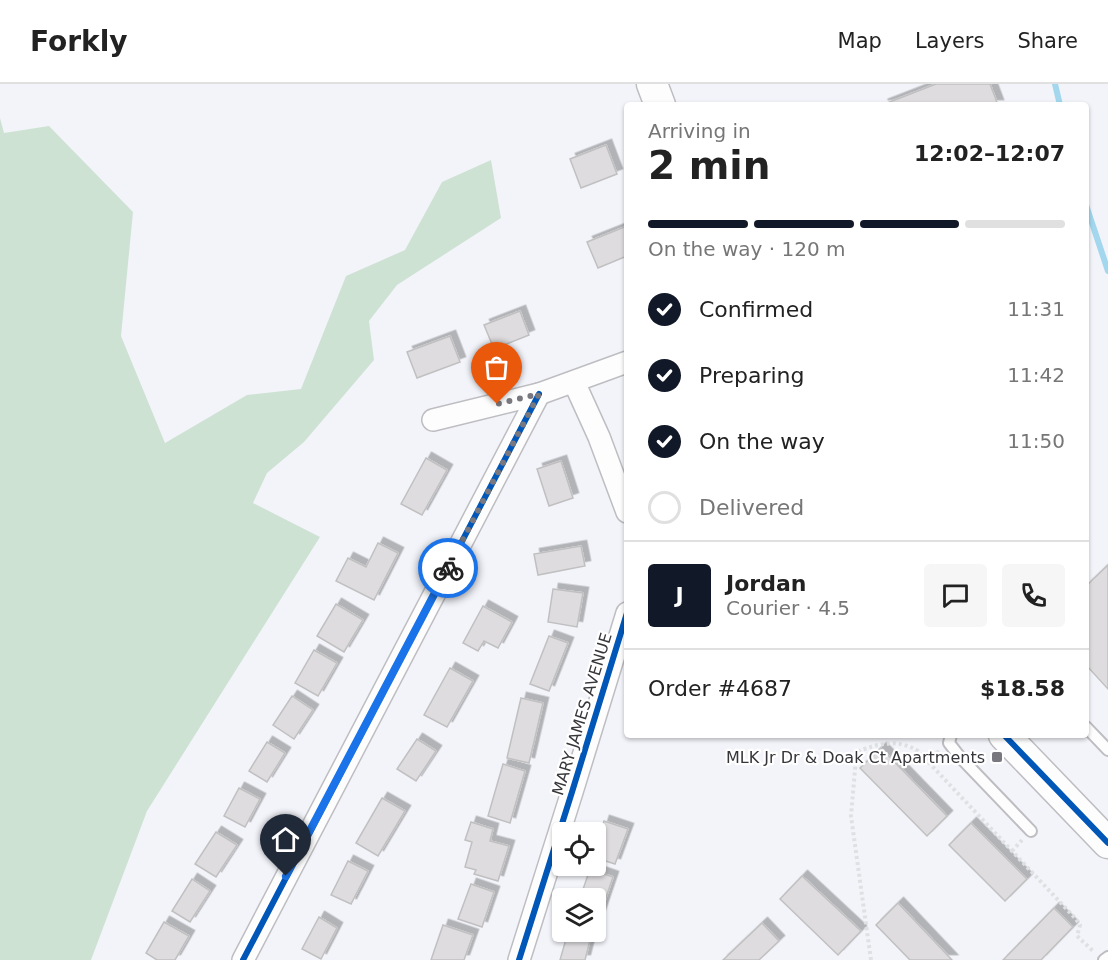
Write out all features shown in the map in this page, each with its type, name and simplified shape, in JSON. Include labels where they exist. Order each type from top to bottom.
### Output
[{"type":"street","points":[[652,84],[659,102]]},
{"type":"street","points":[[433,420],[539,394],[624,363]]},
{"type":"street","points":[[574,382],[599,437],[624,504]]},
{"type":"street","points":[[243,960],[539,394]]},
{"type":"street","name":"MARY JAMES AVENUE","points":[[519,960],[624,623]]},
{"type":"street","points":[[1007,738],[1108,843]]},
{"type":"lane","points":[[1089,730],[1108,750]]},
{"type":"lane","points":[[950,738],[949,743],[960,758],[1031,831]]},
{"type":"lane","points":[[1104,960],[1108,957]]},
{"type":"path","points":[[871,960],[851,816],[856,758],[859,751],[875,745],[891,744],[908,745],[918,751],[1076,918],[1080,925],[1077,936],[1094,952]]},
{"type":"green space","points":[[0,118],[4,133],[49,126],[133,212],[121,336],[165,443],[247,395],[301,389],[346,276],[405,250],[442,182],[491,160],[501,218],[397,285],[369,321],[374,360],[304,442],[267,473],[253,503],[320,537],[147,811],[91,960],[0,960]]},
{"type":"building","points":[[936,84],[990,84],[997,102],[890,102]]},
{"type":"building","points":[[606,145],[617,174],[581,188],[570,159]]},
{"type":"building","points":[[624,227],[624,257],[598,268],[587,242]]},
{"type":"building","points":[[520,311],[529,335],[494,349],[484,325]]},
{"type":"building","points":[[450,336],[460,362],[417,378],[407,352]]},
{"type":"building","points":[[426,458],[447,470],[422,515],[401,504]]},
{"type":"building","points":[[561,461],[573,498],[549,506],[537,469]]},
{"type":"building","points":[[378,543],[398,553],[374,600],[336,581],[348,558],[366,567]]},
{"type":"building","points":[[581,546],[585,566],[538,575],[534,554]]},
{"type":"building","points":[[1108,565],[1108,689],[1089,668],[1089,583]]},
{"type":"building","points":[[553,589],[583,593],[577,627],[548,622]]},
{"type":"building","points":[[336,604],[363,620],[344,652],[317,636]]},
{"type":"building","points":[[483,606],[512,622],[498,648],[484,641],[478,651],[463,643]]},
{"type":"building","points":[[549,636],[568,643],[549,691],[530,684]]},
{"type":"building","points":[[314,650],[337,663],[318,696],[295,683]]},
{"type":"building","points":[[450,668],[473,681],[447,727],[424,715]]},
{"type":"building","points":[[292,696],[313,710],[294,739],[273,725]]},
{"type":"building","points":[[521,698],[543,703],[529,763],[507,758]]},
{"type":"building","points":[[417,739],[436,751],[416,781],[397,769]]},
{"type":"building","points":[[267,742],[285,753],[267,782],[249,771]]},
{"type":"building","points":[[881,748],[947,816],[927,836],[860,768]]},
{"type":"building","points":[[503,764],[525,771],[510,823],[488,816]]},
{"type":"building","points":[[239,788],[260,799],[245,827],[224,816]]},
{"type":"building","points":[[382,798],[405,811],[378,856],[356,843]]},
{"type":"building","points":[[604,821],[628,829],[615,864],[606,861],[606,822]]},
{"type":"building","points":[[471,822],[493,829],[490,841],[509,846],[498,881],[474,874],[476,870],[465,867],[472,842],[465,840]]},
{"type":"building","points":[[971,823],[1027,879],[1005,901],[949,845]]},
{"type":"building","points":[[216,832],[237,845],[216,877],[195,864]]},
{"type":"building","points":[[348,861],[368,871],[351,904],[331,895]]},
{"type":"building","points":[[606,875],[613,877],[606,897],[606,888],[583,888],[588,876]]},
{"type":"building","points":[[802,876],[861,931],[838,955],[780,899]]},
{"type":"building","points":[[192,879],[210,891],[190,922],[172,911]]},
{"type":"building","points":[[471,884],[494,892],[482,927],[458,919]]},
{"type":"building","points":[[898,903],[952,960],[910,960],[876,925]]},
{"type":"building","points":[[1054,908],[1073,927],[1041,960],[1003,960]]},
{"type":"building","points":[[319,917],[337,928],[321,959],[302,949]]},
{"type":"building","points":[[164,922],[189,936],[175,960],[157,960],[146,953]]},
{"type":"building","points":[[762,923],[779,941],[759,960],[723,960]]},
{"type":"building","points":[[443,925],[473,935],[464,960],[431,960]]},
{"type":"building","points":[[565,942],[590,942],[585,960],[560,960]]},
{"type":"waterway","points":[[1055,84],[1059,102]]},
{"type":"waterway","points":[[1089,214],[1108,271]]},
{"type":"cycle path","points":[[243,960],[539,394]]},
{"type":"cycle path","points":[[519,960],[624,623]]},
{"type":"cycle path","points":[[1007,738],[1108,843]]},
{"type":"way so far","points":[[448,568],[539,394],[497,404]]},
{"type":"place","name":"MLK Jr Dr & Doak Ct Apartments","points":[[997,757]]},
{"type":"route","points":[[286,876],[448,568]]}]
